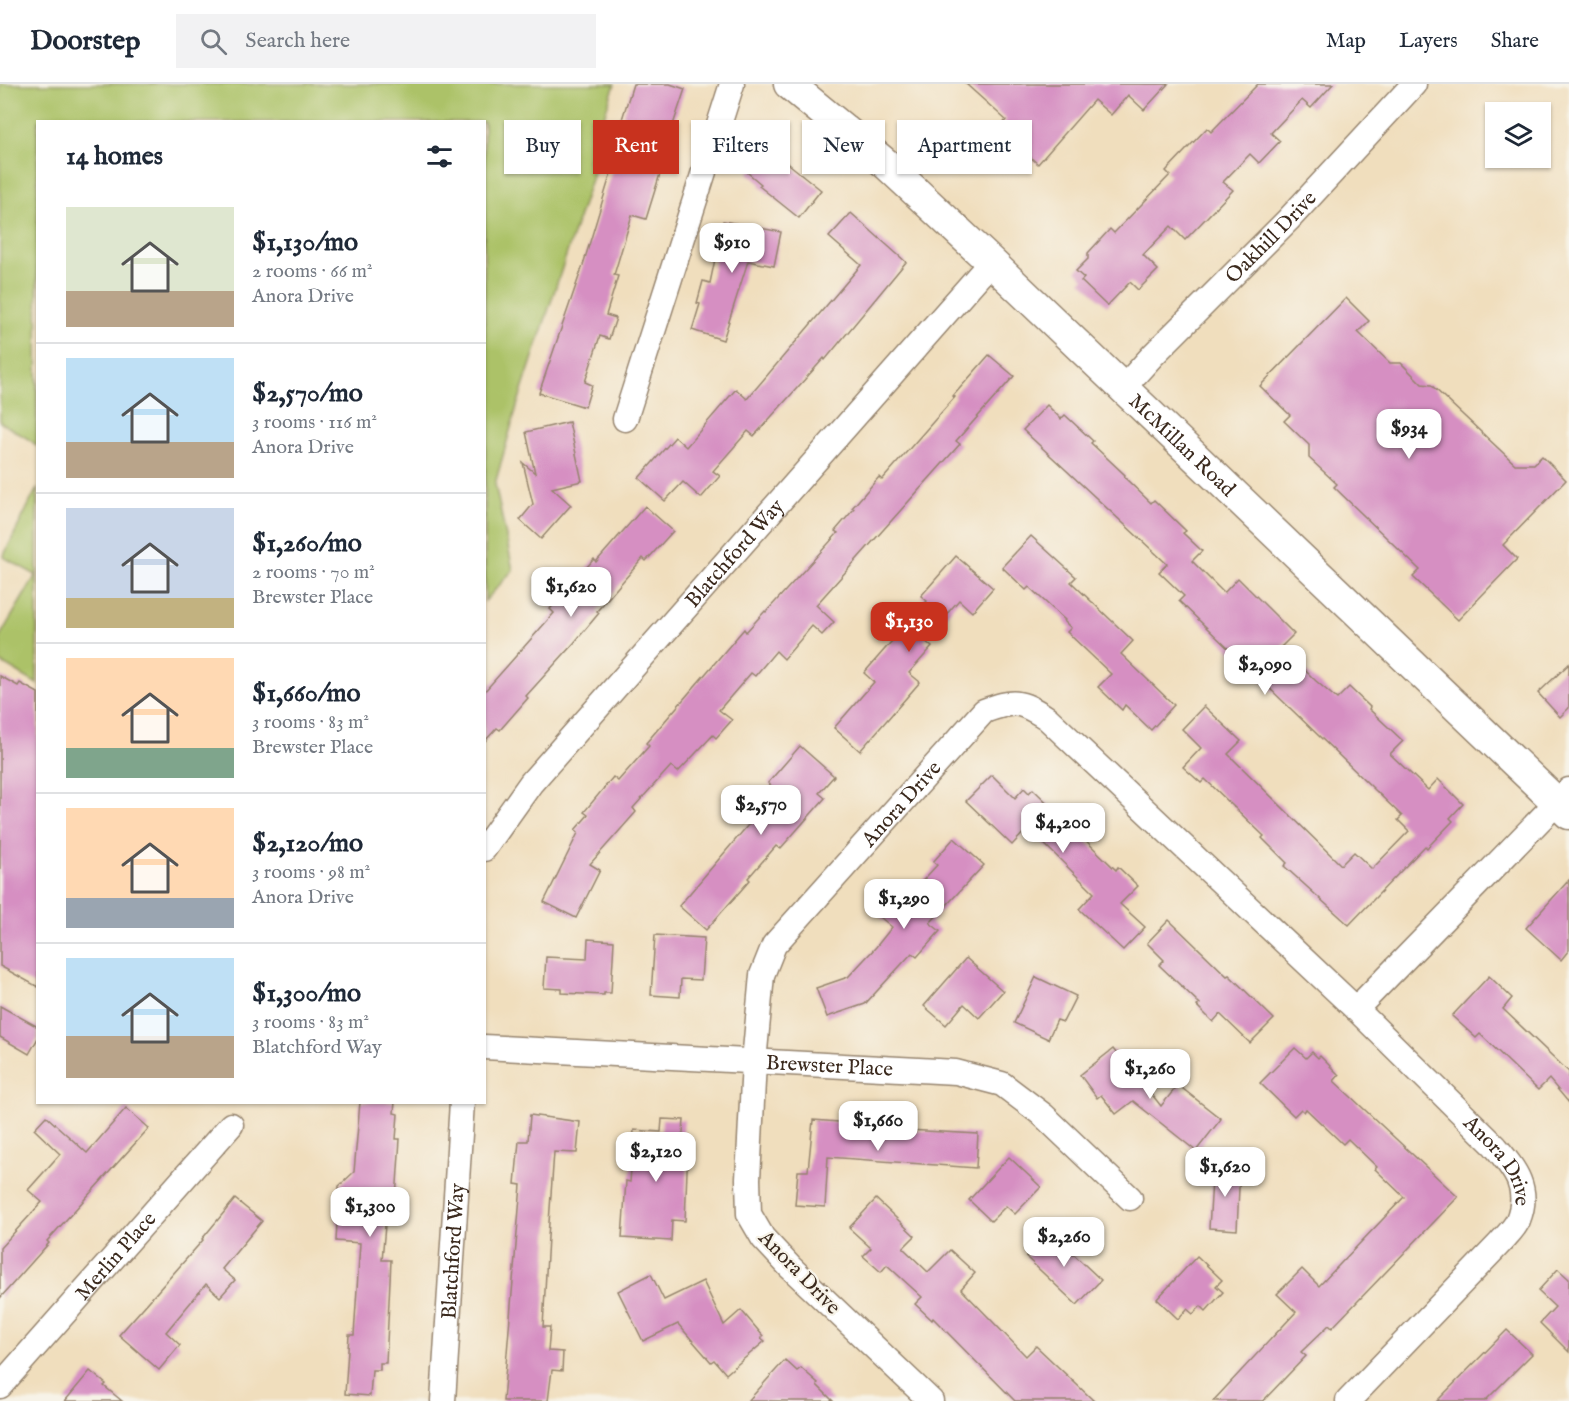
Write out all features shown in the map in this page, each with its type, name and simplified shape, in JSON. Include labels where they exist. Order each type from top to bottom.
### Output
[{"type":"street","points":[[625,419],[732,84]]},
{"type":"street","name":"McMillan Road","points":[[789,84],[885,163],[992,262],[1565,802]]},
{"type":"street","name":"Oakhill Drive","points":[[1124,387],[1288,220],[1414,84]]},
{"type":"street","name":"Blatchford Way","points":[[486,846],[531,783],[992,262]]},
{"type":"street","name":"Anora Drive","points":[[931,1401],[790,1267],[763,1238],[749,1214],[748,1179],[754,1062],[762,975],[774,945],[984,711],[1010,702],[1028,706],[1047,717],[1356,1009],[1495,1146],[1515,1170],[1524,1193],[1518,1221],[1500,1243],[1348,1401]]},
{"type":"street","points":[[1356,1009],[1565,802]]},
{"type":"street","name":"Brewster Place","points":[[486,1047],[956,1072],[1002,1084],[1043,1115],[1130,1198]]},
{"type":"street","name":"Blatchford Way","points":[[442,1401],[462,1104]]},
{"type":"street","name":"Merlin Place","points":[[0,1386],[231,1125]]},
{"type":"green space","points":[[0,84],[615,84],[603,120],[593,120],[593,148],[588,163],[593,166],[593,173],[517,406],[495,484],[513,570],[486,600],[486,120],[36,120],[36,445],[0,422]]},
{"type":"green space","points":[[36,490],[36,575],[3,557]]},
{"type":"green space","points":[[36,575],[36,683],[0,662],[0,636]]},
{"type":"building","points":[[633,84],[670,84],[685,89],[675,120],[622,120]]},
{"type":"building","points":[[966,84],[1168,84],[1144,110],[1128,95],[1111,115],[1094,100],[1038,164],[1032,159],[1032,120],[1006,120]]},
{"type":"building","points":[[1258,84],[1333,84],[1311,108],[1302,100],[1271,133],[1280,141],[1259,163],[1250,154],[1223,182],[1233,190],[1185,240],[1171,226],[1143,255],[1158,270],[1138,290],[1130,282],[1107,306],[1081,281],[1084,278],[1076,271],[1088,259],[1088,253],[1110,229],[1114,233],[1170,175],[1166,171],[1207,128],[1211,132]]},
{"type":"building","points":[[790,165],[821,190],[799,218],[759,186],[761,184],[749,174],[790,174]]},
{"type":"building","points":[[611,174],[660,174],[646,219],[632,215],[614,275],[618,276],[606,315],[616,318],[609,339],[600,336],[585,382],[592,385],[585,407],[539,393],[583,265]]},
{"type":"building","points":[[851,213],[906,262],[825,360],[824,358],[754,436],[748,431],[713,471],[720,476],[701,498],[683,482],[665,501],[639,478],[675,437],[686,447],[736,389],[747,399],[861,265],[829,237]]},
{"type":"building","points":[[723,221],[781,232],[774,266],[748,261],[723,340],[692,330],[700,304],[697,303],[703,281],[710,283]]},
{"type":"building","points":[[1346,298],[1369,321],[1358,332],[1390,363],[1401,363],[1422,384],[1431,385],[1515,464],[1534,464],[1542,456],[1566,480],[1503,545],[1517,559],[1458,620],[1413,577],[1420,570],[1334,487],[1337,484],[1309,458],[1309,445],[1284,421],[1290,415],[1260,386]]},
{"type":"building","points":[[989,355],[1014,376],[956,441],[960,444],[816,605],[834,622],[822,635],[812,626],[784,659],[776,651],[755,676],[751,673],[719,710],[732,720],[716,738],[713,735],[678,772],[671,766],[633,808],[636,812],[590,864],[600,870],[576,918],[544,902],[578,833],[575,830],[588,815],[584,812],[613,777],[618,781],[649,746],[646,743],[744,629],[746,632],[766,612],[838,533],[835,531],[854,509],[852,508],[879,477],[882,480]]},
{"type":"building","points":[[1047,405],[1061,419],[1065,415],[1093,441],[1091,443],[1151,503],[1154,500],[1186,531],[1183,533],[1202,551],[1192,561],[1224,593],[1238,578],[1294,634],[1281,647],[1316,681],[1337,699],[1349,687],[1370,707],[1369,709],[1403,741],[1390,754],[1428,790],[1438,779],[1463,804],[1450,818],[1453,821],[1427,848],[1425,846],[1349,925],[1284,866],[1287,863],[1262,838],[1264,836],[1205,779],[1201,783],[1183,767],[1201,748],[1182,729],[1204,706],[1241,741],[1228,754],[1341,865],[1354,852],[1372,869],[1409,831],[1398,820],[1402,816],[1179,601],[1184,596],[1159,572],[1167,564],[1023,430]]},
{"type":"building","points":[[569,422],[582,481],[552,488],[571,505],[541,539],[520,520],[533,504],[523,463],[535,473],[526,432]]},
{"type":"building","points":[[645,506],[673,531],[646,561],[643,558],[597,611],[599,613],[574,643],[526,696],[528,698],[500,730],[497,728],[486,740],[486,690],[554,613],[550,609],[594,559],[596,562]]},
{"type":"building","points":[[1031,536],[1076,577],[1071,582],[1133,641],[1121,654],[1174,705],[1151,730],[1125,705],[1122,710],[1098,687],[1111,674],[1067,632],[1071,628],[1065,620],[1029,587],[1026,590],[1002,567]]},
{"type":"building","points":[[956,556],[993,588],[972,612],[959,600],[924,640],[932,647],[909,673],[920,682],[860,751],[834,728],[874,682],[864,673],[927,601],[921,596]]},
{"type":"building","points":[[1569,664],[1569,708],[1560,717],[1538,693]]},
{"type":"building","points":[[0,676],[18,686],[20,683],[36,692],[36,986],[0,966]]},
{"type":"building","points":[[800,746],[834,776],[819,793],[825,798],[780,849],[776,846],[706,930],[679,906],[777,791],[768,783]]},
{"type":"building","points":[[992,775],[1015,798],[1024,788],[1029,793],[1033,789],[1116,870],[1118,867],[1138,886],[1120,904],[1145,927],[1123,950],[1079,909],[1094,893],[1028,828],[1012,845],[966,801]]},
{"type":"building","points":[[954,838],[984,865],[930,923],[940,931],[917,957],[912,953],[865,1004],[827,1017],[816,988],[848,977],[876,947],[892,927],[880,917],[901,894],[906,899],[937,865],[933,862]]},
{"type":"building","points":[[1569,880],[1569,950],[1561,960],[1526,928]]},
{"type":"building","points":[[1169,920],[1274,1019],[1250,1043],[1220,1014],[1213,1022],[1197,1006],[1200,1004],[1159,965],[1164,960],[1147,943]]},
{"type":"building","points":[[655,935],[704,938],[701,980],[681,979],[680,997],[651,995]]},
{"type":"building","points":[[588,939],[614,941],[611,993],[604,993],[604,995],[562,993],[562,989],[544,988],[546,957],[587,959]]},
{"type":"building","points":[[966,958],[1003,991],[979,1018],[964,1004],[946,1025],[924,1006]]},
{"type":"building","points":[[1489,976],[1512,998],[1503,1009],[1569,1072],[1569,1103],[1549,1079],[1538,1090],[1480,1034],[1476,1038],[1452,1016]]},
{"type":"building","points":[[1036,977],[1076,996],[1063,1022],[1057,1020],[1048,1039],[1014,1023]]},
{"type":"building","points":[[0,1006],[36,1026],[36,1042],[29,1054],[0,1037]]},
{"type":"building","points":[[1295,1048],[1306,1058],[1312,1052],[1318,1058],[1320,1056],[1339,1075],[1334,1081],[1458,1197],[1332,1328],[1329,1325],[1301,1352],[1306,1356],[1263,1401],[1213,1401],[1296,1312],[1277,1294],[1302,1269],[1319,1286],[1404,1197],[1348,1139],[1343,1144],[1306,1109],[1304,1112],[1301,1109],[1294,1116],[1260,1083]]},
{"type":"building","points":[[1113,1049],[1161,1106],[1178,1085],[1221,1119],[1196,1151],[1133,1101],[1116,1114],[1101,1095],[1097,1098],[1080,1075]]},
{"type":"building","points":[[360,1104],[395,1104],[394,1113],[398,1114],[396,1139],[400,1139],[395,1214],[386,1214],[382,1260],[391,1260],[386,1363],[380,1363],[380,1370],[372,1370],[370,1396],[345,1394],[349,1335],[354,1335],[360,1243],[336,1241],[339,1186],[354,1172]]},
{"type":"building","points":[[126,1108],[149,1128],[47,1241],[49,1243],[0,1298],[0,1248],[42,1202],[28,1190],[60,1154],[34,1129],[46,1116],[87,1153]]},
{"type":"building","points":[[530,1115],[580,1122],[577,1153],[554,1152],[543,1327],[550,1327],[548,1351],[563,1352],[562,1371],[552,1370],[548,1401],[503,1401],[521,1185],[515,1184],[519,1141],[528,1141]]},
{"type":"building","points":[[662,1119],[684,1120],[682,1145],[688,1146],[685,1221],[672,1220],[671,1241],[622,1238],[626,1181],[630,1182],[634,1130],[661,1132]]},
{"type":"building","points":[[813,1120],[890,1126],[890,1129],[978,1134],[976,1168],[828,1157],[825,1207],[795,1205],[798,1171],[808,1171]]},
{"type":"building","points":[[1009,1157],[1041,1187],[1015,1214],[1006,1206],[991,1221],[969,1200]]},
{"type":"building","points":[[1213,1165],[1240,1167],[1237,1230],[1209,1228]]},
{"type":"building","points":[[235,1199],[262,1221],[222,1269],[235,1280],[220,1297],[206,1284],[166,1332],[180,1345],[159,1370],[119,1335],[203,1240]]},
{"type":"building","points":[[876,1199],[915,1236],[903,1248],[928,1272],[950,1250],[975,1273],[961,1289],[1026,1356],[1036,1346],[1094,1401],[1015,1401],[933,1318],[932,1320],[915,1304],[922,1297],[887,1265],[881,1272],[863,1256],[871,1248],[849,1228]]},
{"type":"building","points":[[1050,1232],[1101,1280],[1077,1305],[1026,1257]]},
{"type":"building","points":[[1197,1256],[1222,1280],[1216,1286],[1223,1292],[1206,1311],[1201,1306],[1193,1314],[1187,1309],[1178,1319],[1157,1299]]},
{"type":"building","points":[[1558,1269],[1569,1279],[1569,1352],[1540,1323],[1555,1307],[1538,1291]]},
{"type":"building","points":[[651,1274],[664,1300],[703,1281],[724,1325],[741,1310],[765,1341],[726,1374],[714,1360],[711,1362],[678,1324],[643,1341],[618,1291]]},
{"type":"building","points":[[1507,1330],[1532,1354],[1485,1401],[1437,1401]]},
{"type":"building","points":[[785,1360],[797,1371],[801,1368],[833,1401],[748,1401]]},
{"type":"building","points":[[90,1371],[106,1384],[104,1386],[122,1401],[65,1401]]}]
